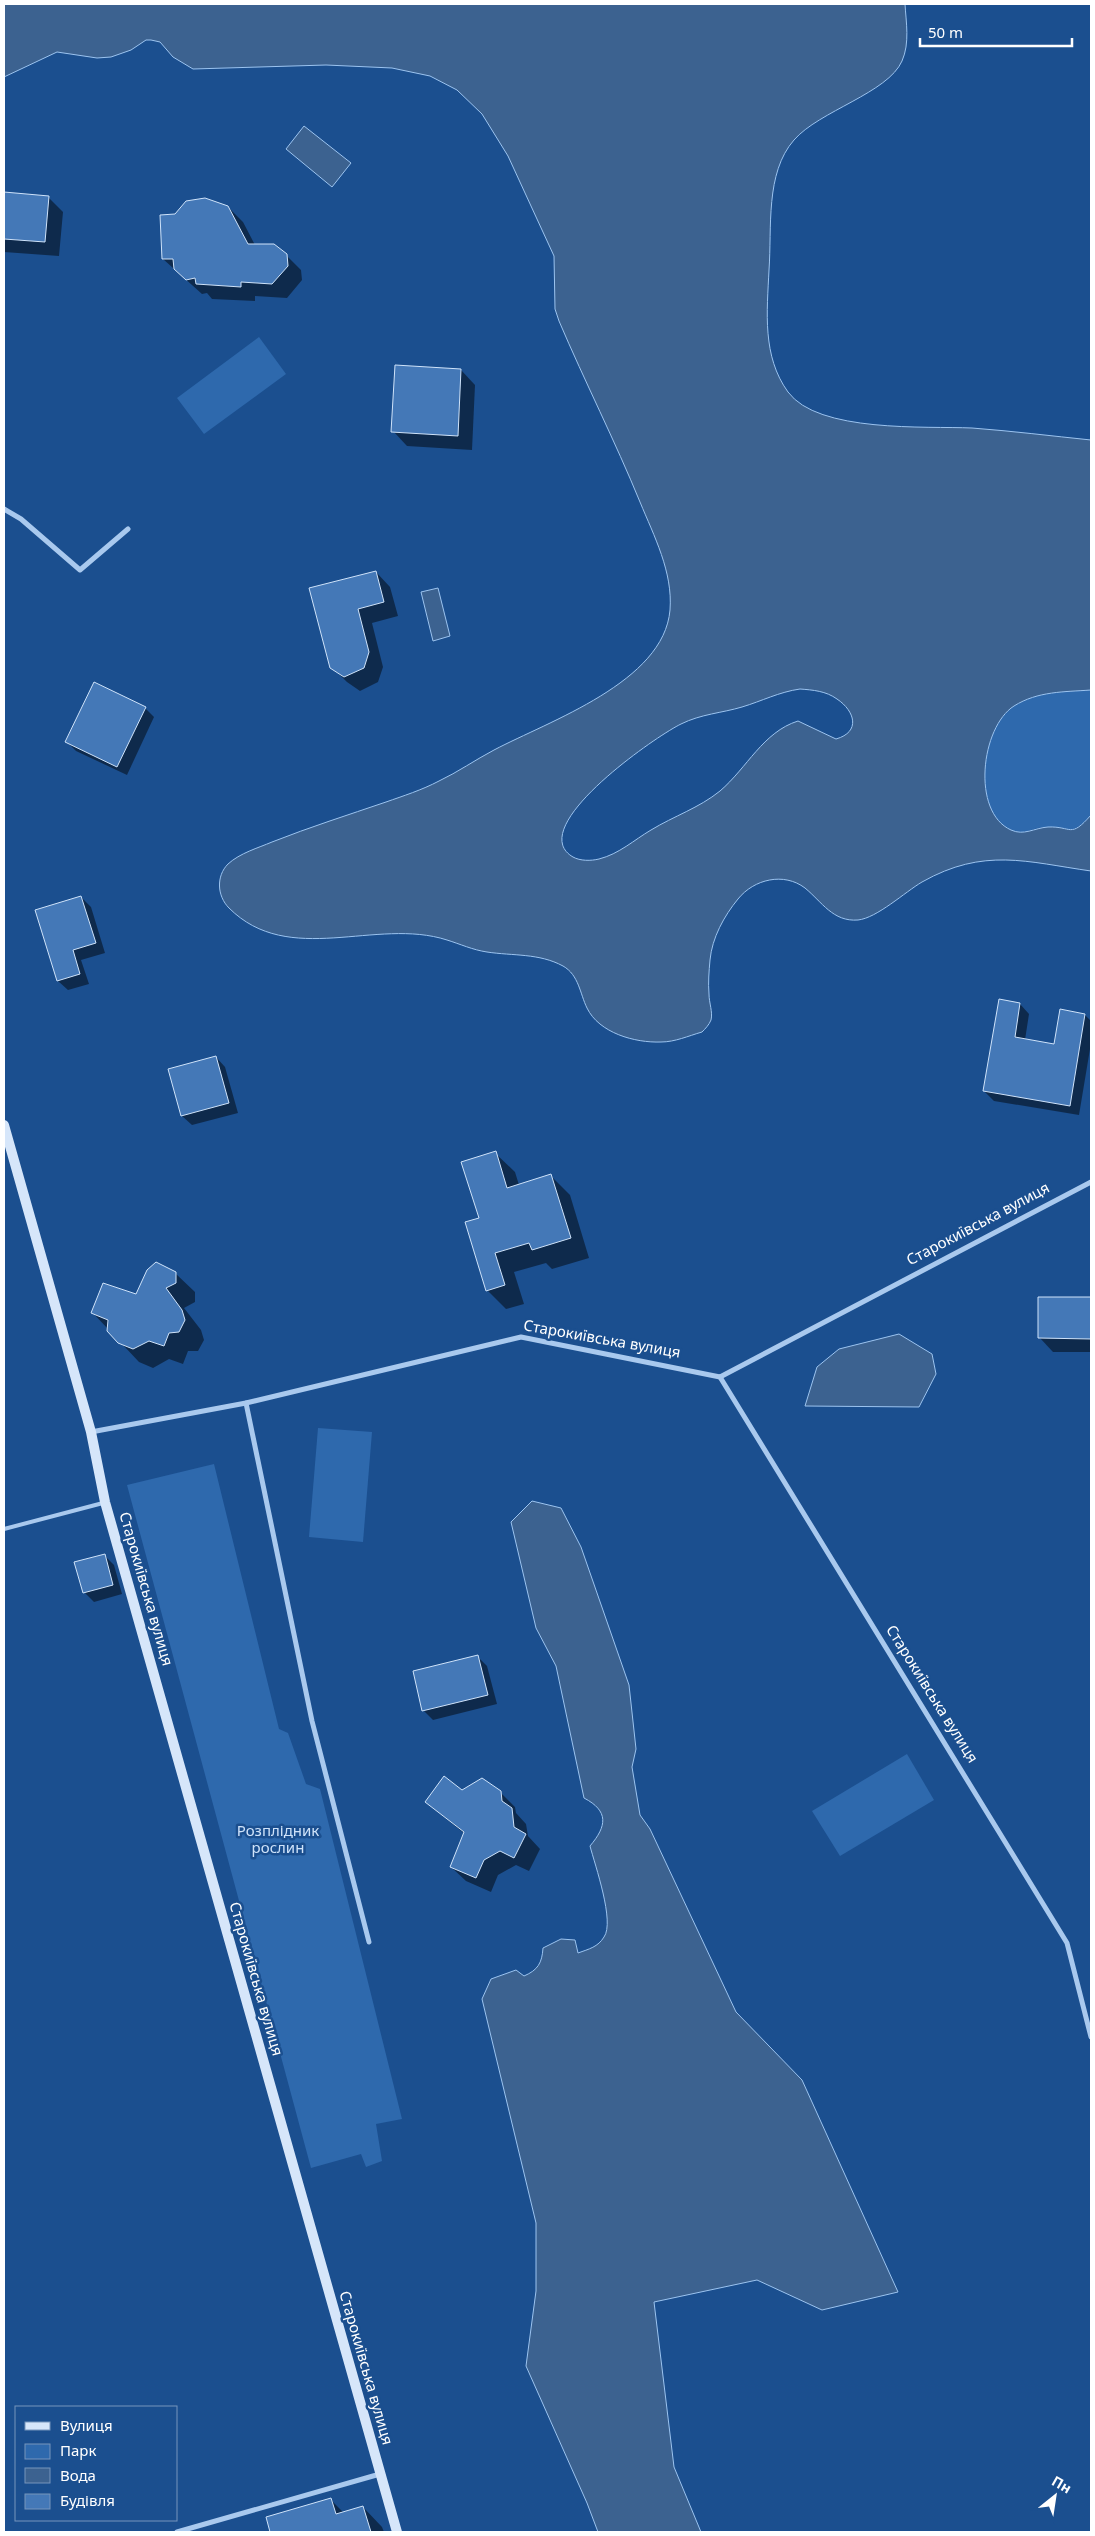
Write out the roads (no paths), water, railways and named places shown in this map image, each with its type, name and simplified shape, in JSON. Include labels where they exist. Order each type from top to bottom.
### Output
[{"type":"street","points":[[4,509],[21,518],[80,570],[128,530]]},
{"type":"street","name":"Старокиївська вулиця","points":[[4,1125],[91,1432],[105,1502],[397,2532]]},
{"type":"street","name":"Старокиївська вулиця","points":[[91,1432],[246,1403],[521,1337],[720,1377],[1091,1182]]},
{"type":"street","name":"Старокиївська вулиця","points":[[720,1377],[1067,1943],[1091,2037]]},
{"type":"street","points":[[246,1403],[312,1721],[369,1942]]},
{"type":"street","points":[[177,2532],[380,2474]]},
{"type":"lane","points":[[4,1529],[105,1502]]},
{"type":"water","points":[[4,4],[905,4],[906,47],[902,61],[894,72],[883,83],[805,130],[794,140],[778,168],[774,185],[771,219],[767,318],[770,349],[774,364],[788,392],[803,405],[823,415],[874,425],[972,428],[1091,440],[1091,690],[1061,692],[1032,697],[1014,706],[1003,717],[994,732],[988,750],[985,769],[986,788],[990,806],[998,820],[1011,830],[1025,832],[1056,827],[1071,830],[1079,827],[1091,815],[1091,871],[1026,861],[986,861],[966,864],[944,871],[922,882],[874,915],[858,920],[842,918],[828,910],[797,883],[779,879],[761,883],[752,887],[738,899],[724,920],[713,944],[709,968],[709,997],[712,1014],[709,1024],[702,1032],[666,1042],[640,1041],[629,1038],[619,1035],[600,1024],[587,1008],[573,974],[563,966],[545,959],[482,951],[420,934],[306,938],[278,935],[253,926],[229,908],[222,898],[220,892],[221,874],[228,864],[244,854],[272,842],[426,787],[600,696],[626,678],[648,658],[663,635],[670,610],[669,582],[666,568],[630,479],[559,321],[555,309],[554,256],[508,156],[482,114],[457,90],[430,76],[392,68],[326,65],[193,69],[173,57],[160,42],[151,40],[146,40],[131,50],[111,57],[97,58],[57,52],[4,77]],"holes":[[[800,689],[828,694],[843,704],[848,709],[853,721],[849,731],[844,736],[836,739],[798,721],[786,726],[765,742],[730,782],[712,797],[606,857],[596,860],[579,859],[573,857],[562,843],[565,826],[579,805],[599,784],[623,764],[667,732],[696,718],[742,707],[785,692]]]},
{"type":"water","points":[[304,126],[351,163],[332,187],[286,149]]},
{"type":"water","points":[[438,588],[450,636],[433,641],[421,592]]},
{"type":"water","points":[[899,1334],[932,1354],[936,1374],[919,1407],[805,1406],[817,1367],[839,1349]]},
{"type":"water","points":[[532,1501],[561,1508],[581,1547],[629,1685],[636,1749],[632,1767],[640,1815],[650,1829],[736,2012],[802,2080],[898,2292],[822,2310],[757,2280],[654,2302],[674,2467],[701,2532],[598,2532],[526,2366],[536,2291],[536,2223],[482,1999],[491,1979],[516,1970],[524,1976],[529,1974],[536,1968],[542,1958],[543,1948],[561,1939],[575,1940],[578,1953],[596,1945],[602,1940],[607,1930],[606,1907],[590,1846],[600,1832],[603,1819],[598,1808],[584,1798],[556,1666],[536,1628],[511,1522]]},
{"type":"park label","name":"Розплідник рослин","points":[[278,1840]]}]
